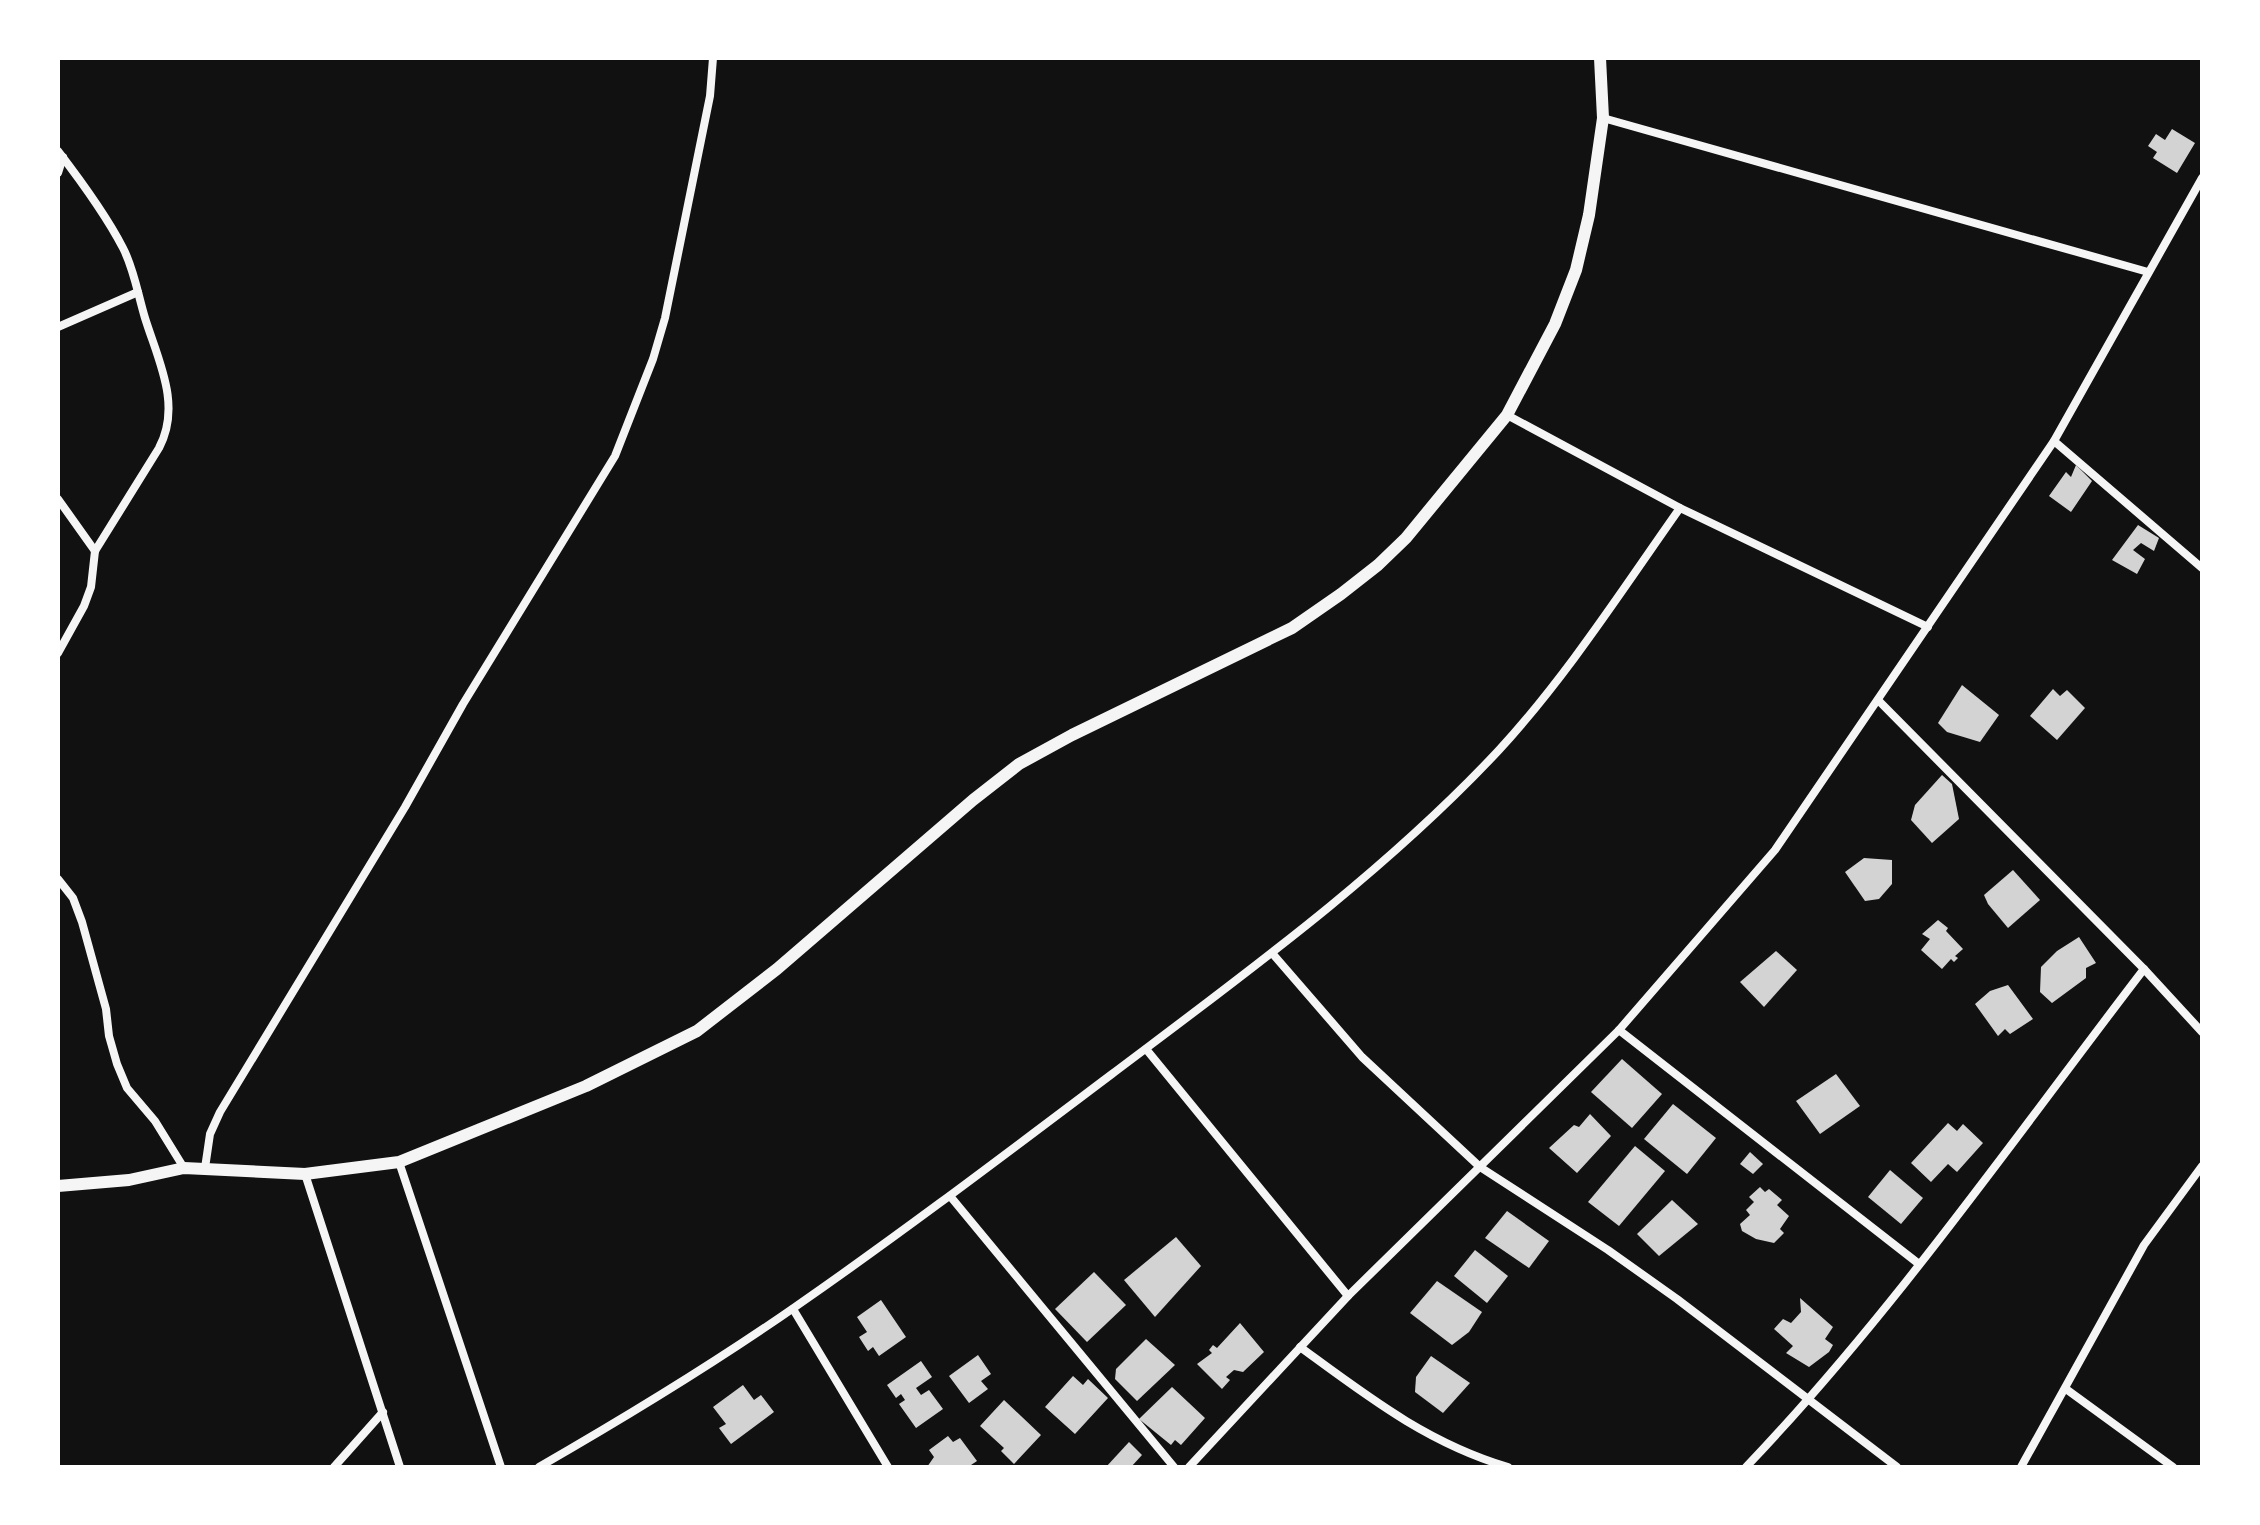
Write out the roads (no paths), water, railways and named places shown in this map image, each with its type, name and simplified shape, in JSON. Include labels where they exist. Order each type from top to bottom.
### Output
[{"type":"street","points":[[205,1168],[210,1134],[220,1112],[615,456],[653,359],[665,318],[710,96],[713,58]]},
{"type":"street","points":[[58,1186],[129,1180],[184,1168],[305,1174],[399,1162],[586,1086],[697,1031],[777,969],[1019,764],[1292,628],[1341,594],[1406,538],[1507,415],[1555,324],[1576,270],[1589,215],[1603,118],[1600,58]]},
{"type":"street","points":[[1603,118],[2148,272]]},
{"type":"street","points":[[58,173],[60,154]]},
{"type":"street","points":[[58,653],[91,587],[95,551],[159,448],[169,410],[163,370],[122,246],[60,154]]},
{"type":"street","points":[[1189,1467],[1348,1296],[1619,1030],[1775,850],[2054,441],[2202,178]]},
{"type":"street","points":[[58,327],[138,292]]},
{"type":"street","points":[[1507,415],[1680,508],[1928,627]]},
{"type":"street","points":[[2054,441],[2202,568]]},
{"type":"street","points":[[58,499],[95,551]]},
{"type":"street","points":[[539,1467],[622,1419],[793,1309],[950,1196],[1272,953],[1423,826],[1502,747],[1595,630],[1680,508]]},
{"type":"street","points":[[1878,700],[2144,969],[2202,1032]]},
{"type":"street","points":[[58,879],[73,898],[82,922],[106,1009],[109,1036],[127,1088],[155,1121],[184,1168]]},
{"type":"street","points":[[1272,953],[1362,1057],[1480,1167],[1608,1250],[1897,1467]]},
{"type":"street","points":[[1746,1467],[1810,1400],[1919,1264],[2144,969]]},
{"type":"street","points":[[1619,1030],[1919,1264]]},
{"type":"street","points":[[1146,1049],[1348,1296]]},
{"type":"street","points":[[399,1162],[501,1467]]},
{"type":"street","points":[[2021,1467],[2144,1245],[2202,1166]]},
{"type":"street","points":[[305,1174],[400,1467]]},
{"type":"street","points":[[950,1196],[1174,1467]]},
{"type":"street","points":[[793,1309],[888,1467]]},
{"type":"street","points":[[1300,1347],[1402,1421],[1429,1436],[1508,1467]]},
{"type":"street","points":[[2066,1389],[2173,1467]]},
{"type":"street","points":[[334,1467],[383,1412]]}]
